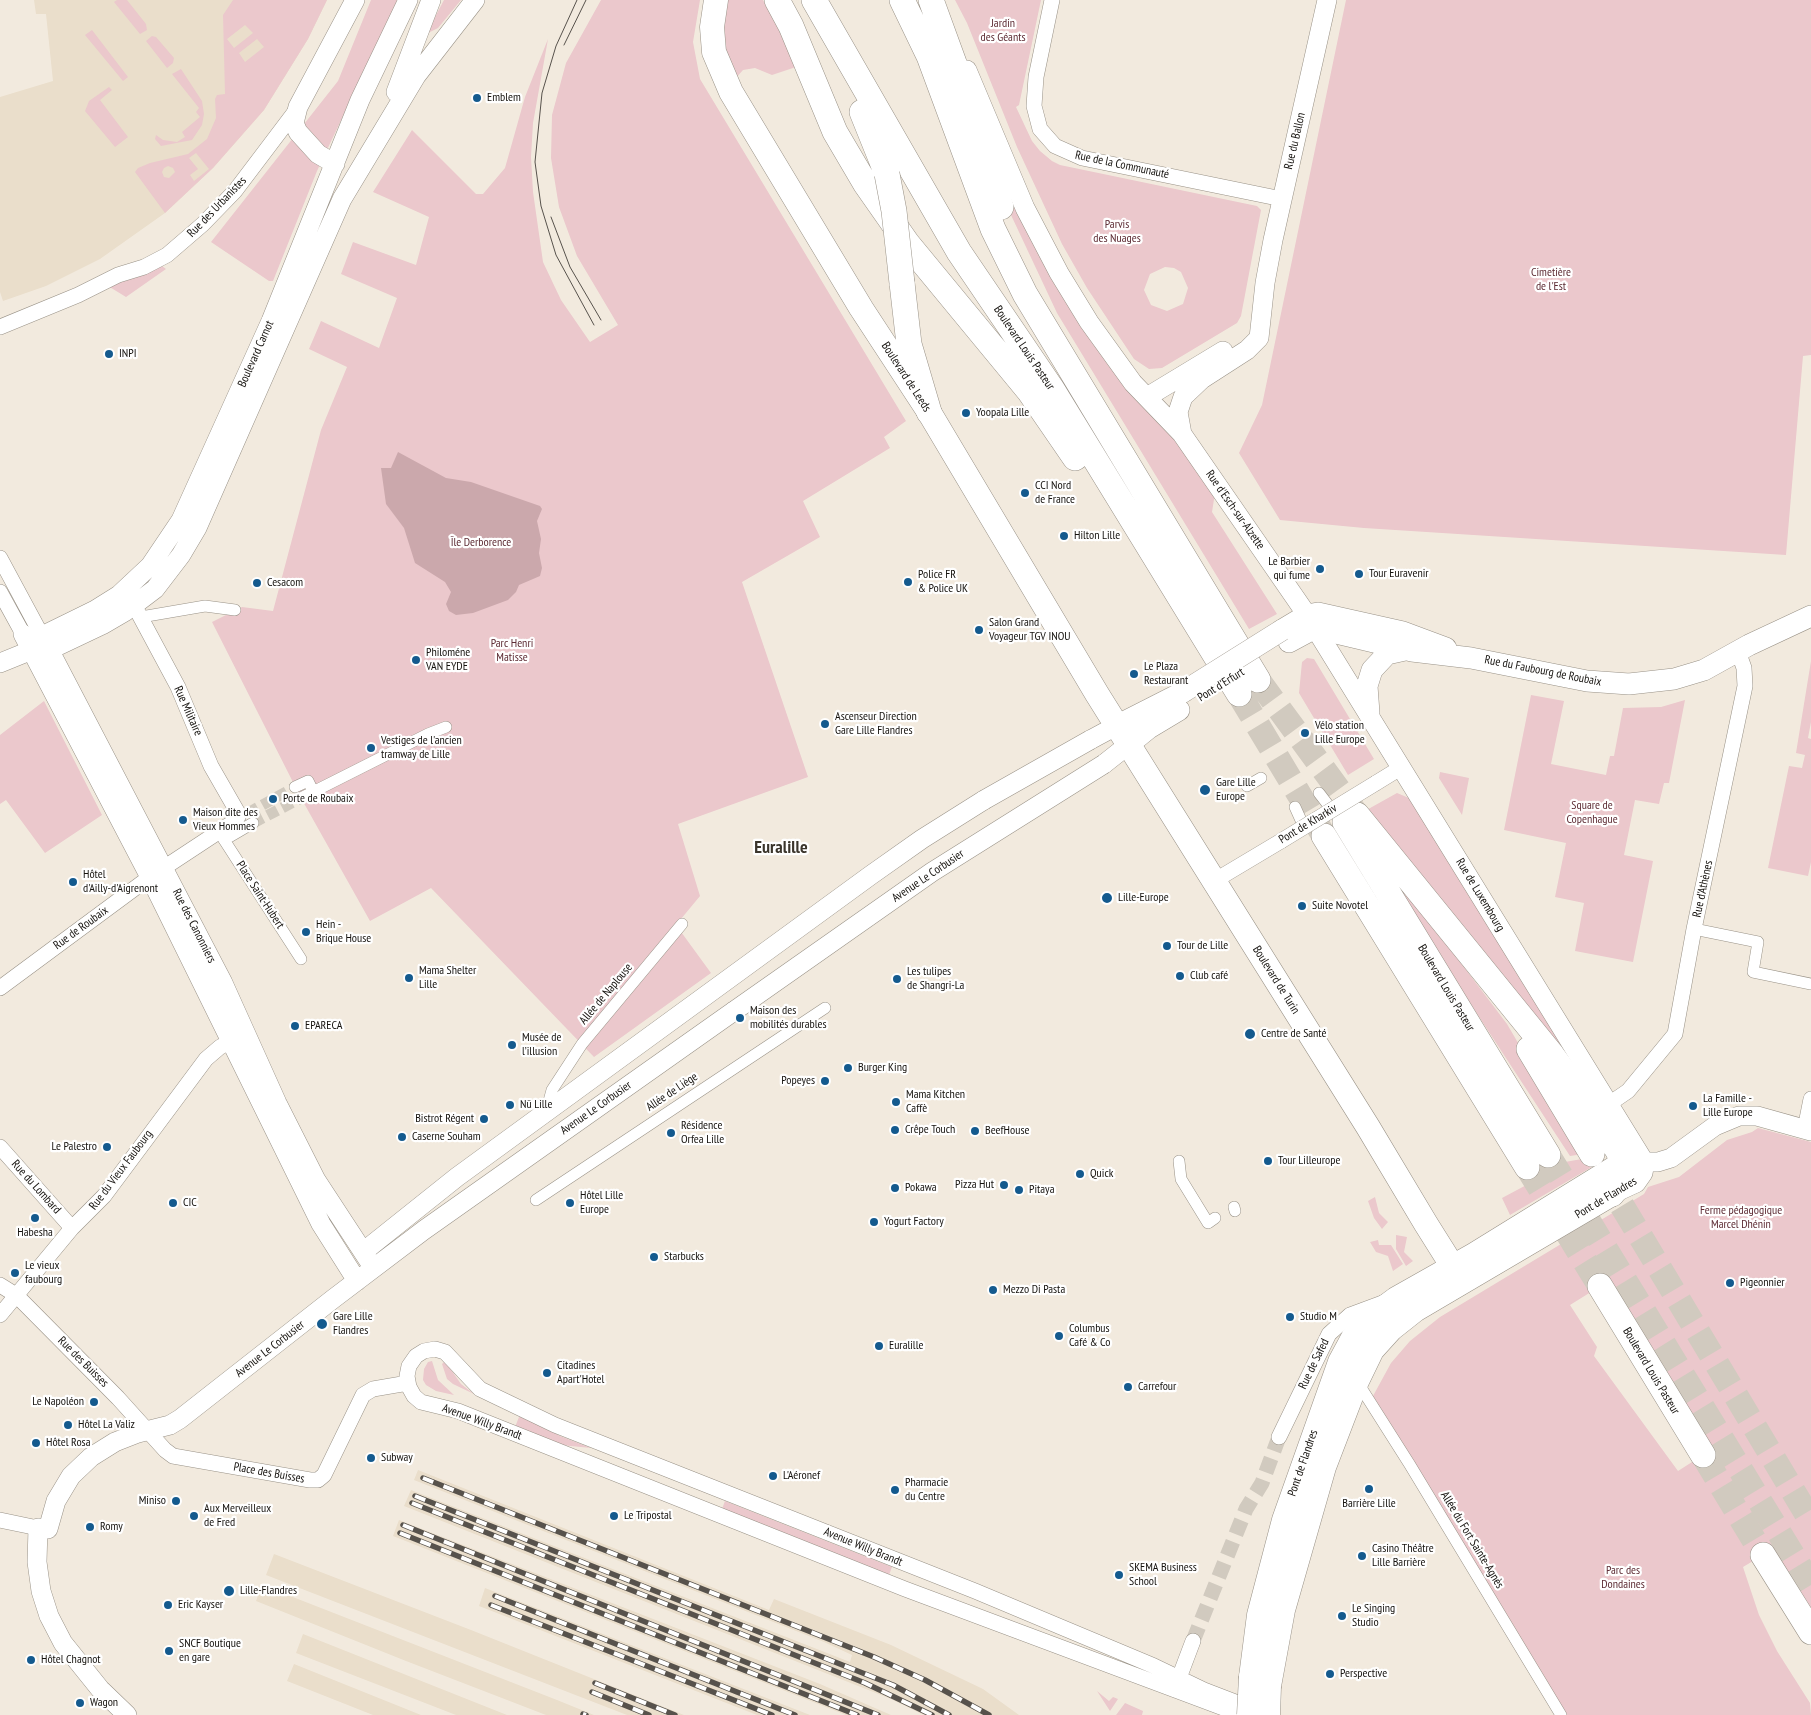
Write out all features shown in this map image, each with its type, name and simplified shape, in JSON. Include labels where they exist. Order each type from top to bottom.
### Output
[{"type":"highway","points":[[776,0],[791,26],[835,132],[865,183],[907,243],[1029,391],[1130,540],[1205,641]]},
{"type":"highway","points":[[807,0],[864,116],[887,174],[894,211],[909,344],[929,412]]},
{"type":"highway","name":"Boulevard Louis Pasteur","points":[[814,0],[938,218],[1052,390],[1205,641],[1248,687],[1112,441],[1045,331],[1004,254],[970,171],[929,56],[902,0]]},
{"type":"highway","points":[[931,0],[1004,213],[1044,301],[1082,370],[1112,441]]},
{"type":"highway","points":[[1344,816],[1464,950],[1557,1063],[1618,1151],[1634,1163],[1612,1194]]},
{"type":"highway","name":"Boulevard Louis Pasteur","points":[[1344,816],[1548,1155]]},
{"type":"highway","name":"Boulevard Louis Pasteur","points":[[1314,832],[1527,1167]]},
{"type":"highway","points":[[1464,950],[1517,1029],[1592,1154]]},
{"type":"highway","name":"Boulevard Louis Pasteur","points":[[1600,1286],[1703,1455]]},
{"type":"highway","points":[[1763,1555],[1811,1632]]},
{"type":"main road","name":"Boulevard de Leeds","points":[[716,0],[712,44],[724,79],[861,308],[929,412],[1122,736]]},
{"type":"main road","name":"Rue du Faubourg de Roubaix","points":[[1311,622],[1324,614],[1403,632],[1470,658]]},
{"type":"main road","name":"Rue du Faubourg de Roubaix","points":[[1311,622],[1405,650],[1470,658],[1573,679],[1629,684],[1659,682],[1704,670],[1738,651],[1811,616]]},
{"type":"main road","name":"Pont d'Erfurt","points":[[1122,736],[1150,728],[1186,698],[1311,622]]},
{"type":"main road","points":[[1369,713],[1367,686],[1372,670],[1388,654],[1405,650]]},
{"type":"main road","name":"Boulevard de Turin","points":[[1122,736],[1214,881],[1434,1245],[1463,1271]]},
{"type":"main road","name":"Pont de Flandres","points":[[1249,1715],[1277,1633],[1324,1467],[1357,1381],[1372,1350],[1391,1330],[1463,1271],[1634,1163]]},
{"type":"main road","name":"Pont de Flandres","points":[[1268,1715],[1260,1681],[1258,1622],[1273,1559],[1298,1477],[1340,1362],[1354,1336],[1396,1299],[1463,1271],[1612,1194]]},
{"type":"street","name":"Rue des Urbanistes","points":[[0,326],[78,294],[118,275],[144,267],[167,255],[203,224],[235,191],[298,107],[356,0]]},
{"type":"street","name":"Boulevard Carnot","points":[[0,663],[95,610],[123,592],[150,566],[181,520],[271,322],[360,100],[408,0]]},
{"type":"street","name":"Boulevard Carnot","points":[[381,130],[431,0]]},
{"type":"street","name":"Boulevard Carnot","points":[[36,643],[102,625],[137,611],[181,555],[197,528],[330,221],[381,130],[425,62],[476,0]]},
{"type":"street","points":[[931,0],[955,40],[1015,186],[1051,259],[1103,343],[1132,383],[1147,397]]},
{"type":"street","name":"Rue de la Communauté","points":[[1052,0],[1036,77],[1034,106],[1040,129],[1055,146],[1082,158],[1282,199]]},
{"type":"street","name":"Rue du Ballon","points":[[1147,397],[1246,336],[1251,330],[1265,283],[1327,0]]},
{"type":"street","points":[[298,107],[294,123],[298,132],[318,154],[337,158]]},
{"type":"street","name":"Rue du Ballon","points":[[1182,434],[1178,412],[1182,397],[1202,379],[1247,350],[1259,338],[1265,283]]},
{"type":"street","name":"Rue d'Esch-sur-Alzette","points":[[1147,397],[1182,434],[1311,622]]},
{"type":"street","name":"Rue des Canonniers","points":[[0,558],[36,643],[239,1037],[327,1234],[357,1281]]},
{"type":"street","name":"Rue des Canonniers","points":[[0,592],[36,643]]},
{"type":"street","points":[[137,611],[205,606],[235,610]]},
{"type":"street","name":"Rue Militaire","points":[[137,611],[178,687],[211,766],[238,813],[246,817],[222,836]]},
{"type":"street","name":"Rue de Luxembourg","points":[[1311,622],[1610,1104],[1634,1163]]},
{"type":"street","name":"Rue d'Athènes","points":[[1610,1104],[1628,1092],[1675,1034],[1694,929],[1745,686],[1744,668],[1738,651]]},
{"type":"street","points":[[301,798],[428,734],[446,727]]},
{"type":"street","name":"Avenue Le Corbusier","points":[[362,1252],[457,1177],[922,838],[1090,740],[1122,736]]},
{"type":"street","name":"Avenue Le Corbusier","points":[[127,1715],[100,1689],[76,1660],[58,1634],[44,1600],[37,1562],[43,1529],[56,1501],[71,1476],[102,1449],[126,1437],[170,1425],[180,1419],[357,1281],[507,1171],[932,872],[1104,764],[1122,736]]},
{"type":"street","name":"Pont de Kharkiv","points":[[1214,881],[1281,841],[1314,832],[1344,816],[1376,783],[1402,767]]},
{"type":"street","points":[[1247,786],[1261,778]]},
{"type":"street","points":[[296,787],[308,781],[313,791]]},
{"type":"street","points":[[1319,793],[1344,816]]},
{"type":"street","points":[[1295,807],[1314,832]]},
{"type":"street","points":[[156,873],[222,836]]},
{"type":"street","name":"Place Saint-Hubert","points":[[222,836],[301,959]]},
{"type":"street","name":"Rue de Roubaix","points":[[0,988],[156,873]]},
{"type":"street","name":"Allée de Naplouse","points":[[546,1113],[552,1090],[582,1044],[682,924]]},
{"type":"street","points":[[1694,929],[1758,942],[1753,972],[1811,984]]},
{"type":"street","name":"Allée de Liège","points":[[536,1200],[825,1008]]},
{"type":"street","name":"Rue des Canonniers","points":[[239,1037],[278,1103],[319,1186],[362,1252],[375,1268]]},
{"type":"street","name":"Rue du Vieux Faubourg","points":[[0,1314],[72,1228],[104,1196],[200,1066],[212,1053],[239,1037]]},
{"type":"street","points":[[1634,1163],[1671,1158],[1715,1126],[1739,1116],[1757,1116],[1808,1130],[1811,1099]]},
{"type":"street","name":"Rue du Lombard","points":[[0,1147],[72,1228]]},
{"type":"street","points":[[1179,1161],[1181,1179],[1208,1223],[1215,1218]]},
{"type":"street","name":"Rue des Buisses","points":[[0,1285],[16,1295],[148,1430]]},
{"type":"street","name":"Rue de Safed","points":[[1279,1437],[1329,1334],[1343,1320],[1357,1311],[1396,1299]]},
{"type":"street","name":"Avenue Willy Brandt","points":[[1242,1715],[1176,1684],[1147,1663],[975,1592],[555,1425],[480,1389],[445,1352],[428,1350],[416,1356],[408,1369],[408,1383],[414,1396],[421,1402],[458,1411],[914,1592],[1176,1684],[1268,1715]]},
{"type":"street","name":"Allée du Fort Sainte-Agnès","points":[[1357,1381],[1561,1715]]},
{"type":"street","name":"Place des Buisses","points":[[148,1430],[165,1450],[173,1456],[316,1480],[324,1475],[362,1394],[408,1383]]},
{"type":"street","points":[[0,1520],[43,1529]]},
{"type":"street","points":[[1176,1684],[1193,1640]]},
{"type":"shaded area","points":[[34,0],[327,0],[308,39],[264,110],[213,168],[165,213],[100,259],[46,286],[3,301],[0,292],[0,97],[53,81],[46,14],[36,14]]},
{"type":"shaded area","points":[[418,1470],[769,1610],[774,1599],[891,1645],[983,1689],[1019,1715],[924,1715],[891,1699],[404,1506],[411,1490],[850,1662],[852,1655],[824,1642],[414,1480]]},
{"type":"shaded area","points":[[399,1520],[820,1684],[891,1715],[846,1715],[393,1536]]},
{"type":"shaded area","points":[[274,1554],[684,1715],[627,1715],[266,1575]]},
{"type":"shaded area","points":[[262,1585],[594,1715],[546,1715],[406,1661],[256,1601]]},
{"type":"shaded area","points":[[485,1588],[810,1715],[757,1715],[479,1606]]},
{"type":"shaded area","points":[[303,1634],[507,1715],[456,1715],[296,1653]]},
{"type":"shaded area","points":[[294,1664],[421,1715],[373,1715],[287,1681]]},
{"type":"green space","points":[[117,0],[127,0],[146,24],[147,30],[140,34],[114,2]]},
{"type":"green space","points":[[233,0],[327,0],[308,39],[264,110],[213,168],[165,213],[135,172],[138,168],[150,163],[188,154],[207,139],[216,118],[215,99],[217,95],[225,94],[223,15]],"holes":[[[245,25],[253,33],[234,48],[227,39]],[[257,39],[264,47],[245,62],[239,53]],[[196,153],[209,169],[194,181],[190,175],[198,169],[189,158]],[[168,166],[173,168],[175,172],[169,178],[164,177],[162,172]]]},
{"type":"green space","points":[[371,0],[398,0],[317,171],[273,281],[269,281],[211,242],[338,81]]},
{"type":"green space","points":[[444,0],[461,0],[438,28],[426,34]]},
{"type":"green space","name":"Parc Henri Matisse","points":[[601,0],[700,0],[693,42],[700,79],[906,421],[884,437],[890,448],[803,501],[820,537],[742,582],[808,777],[678,824],[700,896],[676,925],[711,973],[594,1057],[431,888],[370,921],[301,798],[212,622],[242,607],[273,611],[321,430],[347,367],[309,349],[321,321],[379,348],[397,298],[341,274],[353,242],[416,265],[429,217],[373,192],[412,130],[476,194],[483,194],[505,168],[525,97],[548,39],[533,123],[531,157],[533,192],[543,262],[561,300],[590,342],[618,325],[577,256],[559,207],[551,158],[552,115],[566,63]]},
{"type":"green space","points":[[726,0],[763,0],[787,39],[799,66],[772,75],[755,68],[743,70],[735,79],[724,56],[721,32]]},
{"type":"green space","name":"Parvis des Nuages","points":[[955,0],[1041,0],[1019,105],[1016,107],[1032,141],[1052,161],[1060,165],[1257,206],[1261,210],[1241,316],[1237,323],[1162,368],[1149,369],[1134,359],[1087,288],[1062,244],[1017,147],[967,23]],"holes":[[[1165,267],[1174,268],[1181,272],[1188,288],[1183,304],[1167,311],[1151,305],[1144,290],[1150,274]]]},
{"type":"green space","name":"Cimetière de l'Est","points":[[1346,0],[1811,0],[1811,355],[1803,356],[1786,555],[1364,528],[1280,520],[1239,453],[1262,405]]},
{"type":"green space","points":[[92,30],[128,77],[123,81],[85,35]]},
{"type":"green space","points":[[152,36],[156,37],[174,58],[173,63],[167,68],[146,41]]},
{"type":"green space","points":[[181,69],[202,101],[204,114],[202,125],[192,140],[161,146],[155,139],[156,135],[163,140],[177,142],[185,137],[182,132],[200,117],[196,112],[199,108],[172,74]]},
{"type":"green space","points":[[109,87],[112,90],[100,100],[128,137],[115,147],[85,111],[89,101]]},
{"type":"green space","points":[[989,157],[1058,285],[1107,363],[1179,445],[1215,493],[1212,512],[1277,614],[1249,629],[1057,313],[1011,215]]},
{"type":"green space","points":[[162,266],[166,269],[126,297],[108,286]]},
{"type":"green space","name":"Île Derborence","points":[[398,452],[446,478],[471,482],[540,506],[542,509],[537,521],[541,539],[539,553],[542,568],[540,576],[519,585],[516,592],[508,600],[473,613],[456,615],[449,611],[446,604],[451,592],[445,582],[415,563],[404,528],[386,504],[381,468],[391,468]]},
{"type":"green space","points":[[1307,658],[1314,659],[1374,759],[1348,775],[1299,693],[1302,662]]},
{"type":"green space","points":[[1811,661],[1811,722],[1808,738],[1811,739],[1811,862],[1808,876],[1768,868],[1789,766],[1802,768],[1805,755],[1796,753]]},
{"type":"green space","name":"Square de Copenhague","points":[[1531,695],[1564,701],[1551,764],[1606,775],[1610,756],[1614,756],[1623,708],[1661,707],[1685,700],[1669,783],[1664,783],[1659,804],[1635,800],[1624,855],[1653,861],[1633,962],[1575,951],[1584,903],[1555,897],[1566,843],[1504,830]]},
{"type":"green space","points":[[44,701],[102,815],[45,853],[6,800],[0,804],[0,735]]},
{"type":"green space","points":[[1440,772],[1469,778],[1462,815],[1439,778]]},
{"type":"green space","points":[[1397,793],[1409,798],[1425,816],[1624,1142],[1363,812]]},
{"type":"green space","points":[[1361,831],[1507,1024],[1583,1154],[1570,1156],[1451,974]]},
{"type":"green space","name":"Parc des Dondaines","points":[[1758,1128],[1811,1142],[1811,1615],[1763,1555],[1743,1567],[1759,1615],[1777,1651],[1810,1703],[1811,1715],[1566,1715],[1373,1396],[1391,1363],[1410,1341],[1440,1317],[1644,1194],[1648,1187],[1679,1177],[1727,1140],[1752,1132]],"holes":[[[1607,1282],[1703,1455],[1678,1471],[1594,1356],[1597,1347],[1570,1305]]]},
{"type":"green space","points":[[1599,1156],[1602,1161],[1510,1215],[1502,1198],[1532,1182],[1542,1166]]},
{"type":"green space","points":[[1375,1197],[1379,1213],[1388,1222],[1382,1229],[1374,1218],[1368,1201]]},
{"type":"green space","points":[[1396,1235],[1407,1237],[1404,1252],[1413,1261],[1406,1266],[1396,1249]]},
{"type":"green space","points":[[1378,1240],[1379,1245],[1391,1245],[1403,1264],[1393,1271],[1388,1256],[1376,1252],[1370,1242]]},
{"type":"green space","points":[[432,1361],[438,1380],[454,1395],[436,1391],[426,1385],[423,1380],[424,1369],[428,1362]]},
{"type":"green space","points":[[445,1361],[461,1384],[474,1394],[447,1379],[442,1364]]},
{"type":"green space","points":[[521,1412],[560,1436],[591,1448],[561,1445],[515,1427]]},
{"type":"green space","points":[[725,1501],[892,1567],[889,1575],[722,1509]]},
{"type":"green space","points":[[1097,1691],[1109,1701],[1113,1697],[1118,1699],[1110,1711]]},
{"type":"green space","points":[[1125,1703],[1143,1711],[1142,1715],[1116,1715]]},
{"type":"tunnel","points":[[1258,680],[1357,815]]},
{"type":"tunnel","points":[[1239,694],[1324,836]]},
{"type":"tunnel","points":[[248,813],[295,787]]},
{"type":"tunnel","points":[[253,823],[301,798]]},
{"type":"tunnel","points":[[1548,1155],[1811,1585]]},
{"type":"tunnel","points":[[1527,1167],[1600,1286]]},
{"type":"tunnel","points":[[1603,1174],[1811,1521]]},
{"type":"tunnel","points":[[1193,1641],[1246,1509],[1262,1483],[1279,1437]]},
{"type":"tunnel","points":[[1703,1455],[1763,1555]]},
{"type":"tram line","points":[[577,0],[556,46],[542,93],[535,162],[541,206],[556,255],[594,325]]},
{"type":"tram line","points":[[564,45],[586,0]]},
{"type":"tram line","points":[[551,217],[570,267],[601,320]]},
{"type":"railway","points":[[423,1478],[874,1657],[925,1680],[989,1715]]},
{"type":"railway","points":[[415,1496],[893,1685],[949,1715]]},
{"type":"railway","points":[[412,1503],[865,1683],[932,1715]]},
{"type":"railway","points":[[403,1525],[878,1715]]},
{"type":"railway","points":[[400,1533],[857,1715]]},
{"type":"railway","points":[[495,1596],[795,1715]]},
{"type":"railway","points":[[491,1605],[772,1715]]},
{"type":"railway","points":[[595,1683],[675,1715]]},
{"type":"railway","points":[[592,1692],[649,1715]]},
{"type":"place","name":"Emblem","points":[[477,98]]},
{"type":"place","name":"INPI","points":[[109,354]]},
{"type":"place","name":"Yoopala Lille","points":[[966,413]]},
{"type":"place","name":"CCI Nord de France","points":[[1025,493]]},
{"type":"place","name":"Hilton Lille","points":[[1064,536]]},
{"type":"place","name":"Le Barbier qui fume","points":[[1320,569]]},
{"type":"place","name":"Tour Euravenir","points":[[1359,574]]},
{"type":"place","name":"Police FR & Police UK","points":[[908,582]]},
{"type":"place","name":"Cesacom","points":[[257,583]]},
{"type":"place","name":"Salon Grand Voyageur TGV INOU","points":[[979,630]]},
{"type":"place","name":"Philoméne VAN EYDE","points":[[416,660]]},
{"type":"place","name":"Le Plaza Restaurant","points":[[1134,674]]},
{"type":"place","name":"Ascenseur Direction Gare Lille Flandres","points":[[825,724]]},
{"type":"place","name":"Vélo station Lille Europe","points":[[1305,733]]},
{"type":"place","name":"Vestiges de l'ancien tramway de Lille","points":[[371,748]]},
{"type":"place","name":"Gare Lille Europe","points":[[1205,790]]},
{"type":"place","name":"Porte de Roubaix","points":[[273,799]]},
{"type":"place","name":"Maison dite des Vieux Hommes","points":[[183,820]]},
{"type":"place","name":"Hôtel d'Ailly-d'Aigrenont","points":[[73,882]]},
{"type":"place","name":"Lille-Europe","points":[[1107,898]]},
{"type":"place","name":"Suite Novotel","points":[[1302,906]]},
{"type":"place","name":"Hein - Brique House","points":[[306,932]]},
{"type":"place","name":"Tour de Lille","points":[[1167,946]]},
{"type":"place","name":"Club café","points":[[1180,976]]},
{"type":"place","name":"Mama Shelter Lille","points":[[409,978]]},
{"type":"place","name":"Les tulipes de Shangri-La","points":[[897,979]]},
{"type":"place","name":"Maison des mobilités durables","points":[[740,1018]]},
{"type":"place","name":"EPARECA","points":[[295,1026]]},
{"type":"place","name":"Centre de Santé","points":[[1250,1034]]},
{"type":"place","name":"Musée de l’illusion","points":[[512,1045]]},
{"type":"place","name":"Burger King","points":[[848,1068]]},
{"type":"place","name":"Popeyes","points":[[825,1081]]},
{"type":"place","name":"Mama Kitchen Caffè","points":[[896,1102]]},
{"type":"place","name":"Nū Lille","points":[[510,1105]]},
{"type":"place","name":"La Famille - Lille Europe","points":[[1693,1106]]},
{"type":"place","name":"Bistrot Régent","points":[[484,1119]]},
{"type":"place","name":"Crêpe Touch","points":[[895,1130]]},
{"type":"place","name":"BeefHouse","points":[[975,1131]]},
{"type":"place","name":"Résidence Orfea Lille","points":[[671,1133]]},
{"type":"place","name":"Caserne Souham","points":[[402,1137]]},
{"type":"place","name":"Le Palestro","points":[[107,1147]]},
{"type":"place","name":"Tour Lilleurope","points":[[1268,1161]]},
{"type":"place","name":"Quick","points":[[1080,1174]]},
{"type":"place","name":"Pizza Hut","points":[[1004,1185]]},
{"type":"place","name":"Pokawa","points":[[895,1188]]},
{"type":"place","name":"Pitaya","points":[[1019,1190]]},
{"type":"place","name":"CIC","points":[[173,1203]]},
{"type":"place","name":"Hôtel Lille Europe","points":[[570,1203]]},
{"type":"place","name":"Habesha","points":[[35,1218]]},
{"type":"place","name":"Yogurt Factory","points":[[874,1222]]},
{"type":"place","name":"Starbucks","points":[[654,1257]]},
{"type":"place","name":"Le vieux faubourg","points":[[15,1273]]},
{"type":"place","name":"Pigeonnier","points":[[1730,1283]]},
{"type":"place","name":"Mezzo Di Pasta","points":[[993,1290]]},
{"type":"place","name":"Studio M","points":[[1290,1317]]},
{"type":"place","name":"Gare Lille Flandres","points":[[322,1324]]},
{"type":"place","name":"Columbus Café & Co","points":[[1059,1336]]},
{"type":"place","name":"Euralille","points":[[879,1346]]},
{"type":"place","name":"Citadines Apart'Hotel","points":[[547,1373]]},
{"type":"place","name":"Carrefour","points":[[1128,1387]]},
{"type":"place","name":"Le Napoléon","points":[[94,1402]]},
{"type":"place","name":"Hôtel La Valiz","points":[[68,1425]]},
{"type":"place","name":"Hôtel Rosa","points":[[36,1443]]},
{"type":"place","name":"Subway","points":[[371,1458]]},
{"type":"place","name":"L'Aéronef","points":[[773,1476]]},
{"type":"place","name":"Barrière Lille","points":[[1369,1489]]},
{"type":"place","name":"Pharmacie du Centre","points":[[895,1490]]},
{"type":"place","name":"Miniso","points":[[176,1501]]},
{"type":"place","name":"Aux Merveilleux de Fred","points":[[194,1516]]},
{"type":"place","name":"Le Tripostal","points":[[614,1516]]},
{"type":"place","name":"Romy","points":[[90,1527]]},
{"type":"place","name":"Casino Théâtre Lille Barrière","points":[[1362,1556]]},
{"type":"place","name":"SKEMA Business School","points":[[1119,1575]]},
{"type":"place","name":"Lille-Flandres","points":[[229,1591]]},
{"type":"place","name":"Eric Kayser","points":[[168,1605]]},
{"type":"place","name":"Le Singing Studio","points":[[1342,1616]]},
{"type":"place","name":"SNCF Boutique en gare","points":[[169,1651]]},
{"type":"place","name":"Hôtel Chagnot","points":[[31,1660]]},
{"type":"place","name":"Perspective","points":[[1330,1674]]},
{"type":"place","name":"Wagon","points":[[80,1703]]},
{"type":"district","name":"Euralille","points":[[781,848]]},
{"type":"park label","name":"Jardin des Géants","points":[[1003,31]]},
{"type":"park label","name":"Ferme pédagogique Marcel Dhénin","points":[[1741,1218]]}]
